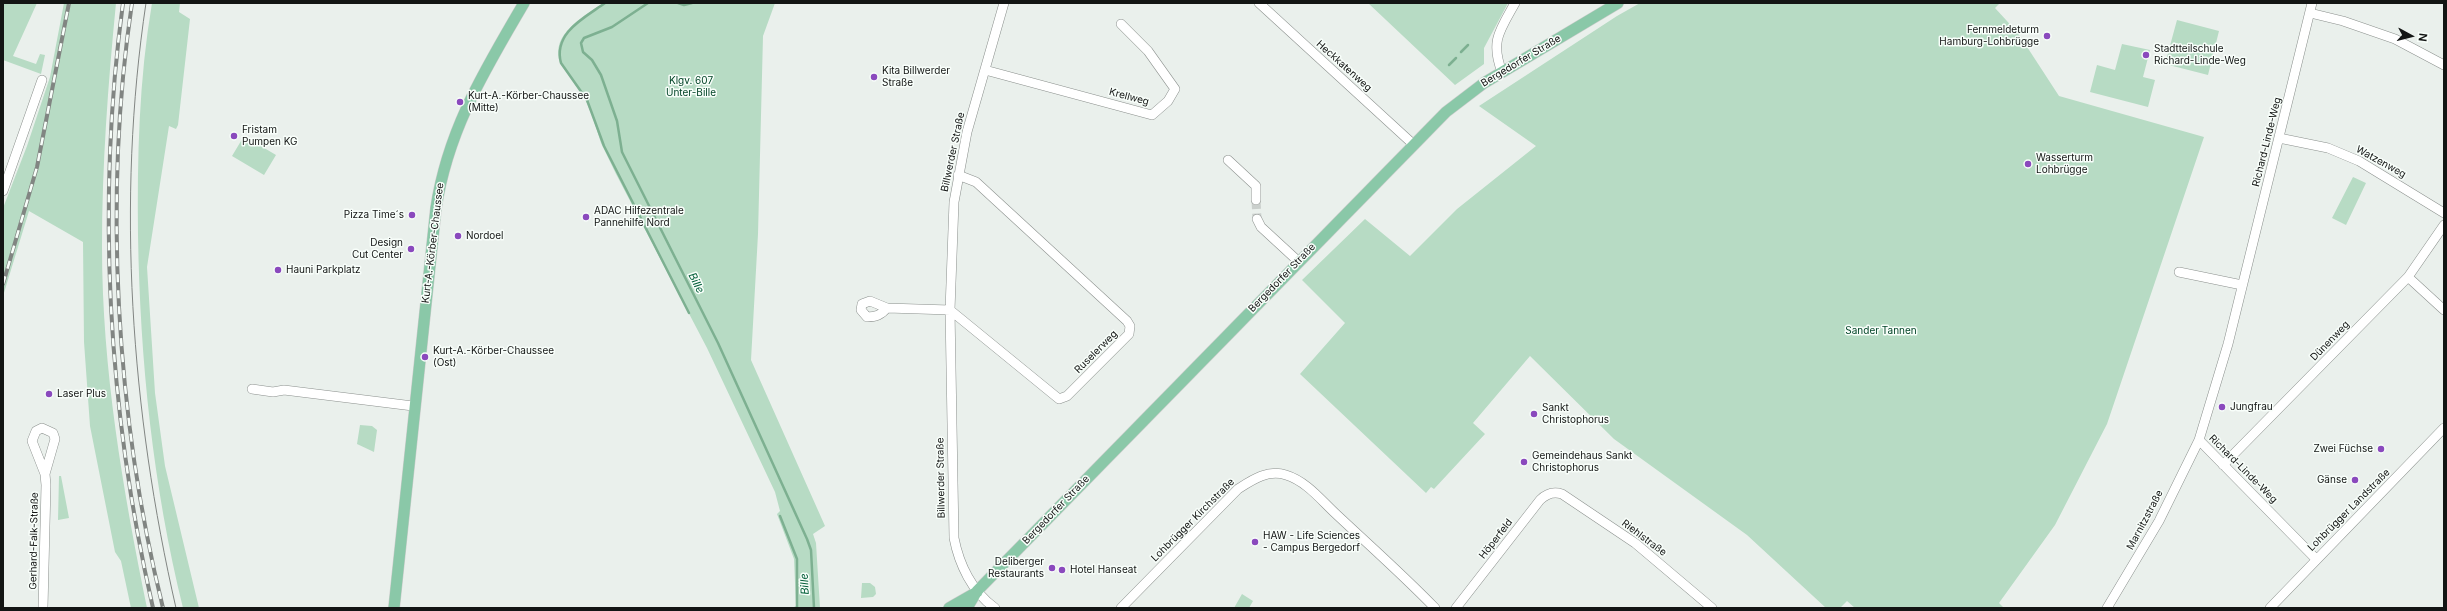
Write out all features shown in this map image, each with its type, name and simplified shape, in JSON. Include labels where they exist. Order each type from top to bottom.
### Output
[{"type":"main road","name":"Kurt-A.-Körber-Chaussee","points":[[394,608],[413,406],[436,208],[442,178],[459,124],[475,87],[524,3]]},
{"type":"main road","name":"Bergedorfer Straße","points":[[967,608],[977,591],[1446,112],[1472,91],[1618,3]]},
{"type":"main road","name":"Bergedorfer Straße","points":[[949,608],[977,591]]},
{"type":"street","name":"Billwerder Straße","points":[[977,591],[962,567],[956,548],[952,527],[950,310],[954,202],[958,175],[1004,3]]},
{"type":"street","name":"Heckkatenweg","points":[[1259,3],[1414,145]]},
{"type":"street","points":[[1502,72],[1495,54],[1496,42],[1515,3]]},
{"type":"street","name":"Richard-Linde-Weg","points":[[2312,3],[2228,344],[2199,440],[2316,560]]},
{"type":"street","points":[[2310,13],[2343,21],[2395,39],[2444,65]]},
{"type":"street","name":"Krellweg","points":[[985,70],[1152,115],[1168,101],[1175,89],[1148,52],[1121,24]]},
{"type":"street","points":[[3,191],[42,80]]},
{"type":"street","name":"Watzenweg","points":[[2279,138],[2328,148],[2359,161],[2444,213]]},
{"type":"street","points":[[1228,160],[1256,186],[1256,200]]},
{"type":"street","name":"Ruselerweg","points":[[950,310],[1054,398],[1059,399],[1067,396],[1126,337],[1130,330],[1128,320],[976,182],[958,175]]},
{"type":"street","points":[[1257,219],[1260,226],[1299,262]]},
{"type":"street","name":"Dünenweg","points":[[2223,465],[2408,277],[2444,225]]},
{"type":"street","points":[[2179,272],[2242,285]]},
{"type":"street","points":[[2408,277],[2444,310]]},
{"type":"street","points":[[887,308],[950,310]]},
{"type":"street","points":[[252,390],[295,392],[413,406]]},
{"type":"street","name":"Lohbrügger Landstraße","points":[[2270,608],[2444,428]]},
{"type":"street","name":"Marnitzstraße","points":[[2107,608],[2159,520],[2199,440]]},
{"type":"street","name":"Gerhard-Falk-Straße","points":[[43,608],[45,474]]},
{"type":"street","name":"Lohbrügger Kirchstraße","points":[[1121,608],[1238,489],[1256,477],[1269,474],[1286,475],[1304,484],[1393,565],[1434,608]]},
{"type":"street","name":"Höperfeld","points":[[1456,608],[1540,500],[1548,494],[1559,493]]},
{"type":"street","name":"Riehlstraße","points":[[1559,493],[1635,543],[1712,608]]},
{"type":"street","points":[[977,591],[995,608]]},
{"type":"green space","points":[[3,3],[37,3],[13,56],[36,64],[40,54],[45,55],[41,74],[3,60]]},
{"type":"green space","points":[[64,3],[116,3],[104,156],[102,217],[103,293],[110,384],[122,474],[147,608],[131,608],[121,561],[115,552],[90,426],[84,342],[83,242],[29,211],[3,296],[3,208],[27,146],[50,77]]},
{"type":"green space","points":[[152,3],[180,3],[179,12],[190,19],[178,125],[176,129],[169,126],[147,267],[155,393],[165,466],[199,608],[183,608],[156,470],[145,376],[139,282],[138,177],[144,60]]},
{"type":"green space","name":"Klgv. 607 Unter-Bille","points":[[603,3],[775,3],[763,36],[758,234],[751,360],[825,526],[813,534],[816,543],[820,608],[792,608],[796,606],[794,559],[777,514],[780,511],[775,492],[707,348],[601,143],[592,115],[584,97],[560,63],[558,53],[560,43],[564,35],[578,20]]},
{"type":"green space","points":[[1368,3],[1508,3],[1484,48],[1484,64],[1455,85]]},
{"type":"green space","name":"Sander Tannen","points":[[1640,3],[2000,3],[1995,8],[2018,33],[2059,96],[2204,137],[2107,424],[2055,525],[1999,603],[2004,608],[1855,608],[1847,601],[1840,608],[1826,608],[1747,535],[1614,439],[1530,356],[1473,423],[1485,434],[1434,489],[1431,487],[1426,493],[1300,374],[1345,323],[1302,280],[1365,219],[1410,256],[1457,209],[1536,146],[1479,106],[1617,16]]},
{"type":"green space","points":[[2177,20],[2219,31],[2208,75],[2165,64]]},
{"type":"green space","points":[[2122,44],[2150,50],[2143,77],[2155,80],[2148,107],[2090,92],[2097,65],[2115,70]]},
{"type":"green space","points":[[244,136],[276,155],[264,175],[232,156]]},
{"type":"green space","points":[[2353,177],[2366,183],[2346,225],[2332,218]]},
{"type":"green space","points":[[360,425],[372,426],[377,430],[374,452],[357,444]]},
{"type":"green space","points":[[59,476],[61,476],[69,518],[58,520]]},
{"type":"green space","points":[[862,583],[870,583],[875,587],[876,594],[873,597],[861,598]]},
{"type":"green space","points":[[1242,594],[1253,601],[1249,608],[1234,608]]},
{"type":"waterway","points":[[605,3],[572,27],[566,35],[560,52],[561,63],[587,100],[604,146],[689,313]]},
{"type":"waterway","name":"Bille","points":[[648,3],[612,27],[584,38],[581,43],[583,52],[592,60],[601,75],[617,121],[622,152],[718,343],[807,539],[811,550],[814,608]]},
{"type":"waterway","name":"Bille","points":[[678,3],[684,5],[692,3]]},
{"type":"waterway","points":[[1461,52],[1468,45]]},
{"type":"waterway","points":[[1449,65],[1456,58]]},
{"type":"waterway","points":[[780,516],[797,559],[797,608]]},
{"type":"tunnel","points":[[1256,200],[1257,219]]},
{"type":"tram line","points":[[146,3],[137,78],[132,154],[130,230],[133,307],[139,383],[148,459],[176,608]]},
{"type":"railway","points":[[3,284],[37,167],[69,3]]},
{"type":"railway","points":[[123,3],[115,78],[110,154],[109,230],[111,307],[117,383],[126,458],[138,534],[153,608]]},
{"type":"railway","points":[[132,3],[123,77],[118,153],[117,230],[119,307],[125,384],[134,461],[147,535],[163,608]]},
{"type":"place","name":"Fernmeldeturm Hamburg-Lohbrügge","points":[[2047,36]]},
{"type":"place","name":"Stadtteilschule Richard-Linde-Weg","points":[[2146,55]]},
{"type":"place","name":"Kita Billwerder Straße","points":[[874,77]]},
{"type":"place","name":"Kurt-A.-Körber-Chaussee (Mitte)","points":[[460,102]]},
{"type":"place","name":"Fristam Pumpen KG","points":[[234,136]]},
{"type":"place","name":"Wasserturm Lohbrügge","points":[[2028,164]]},
{"type":"place","name":"Pizza Time´s","points":[[412,215]]},
{"type":"place","name":"ADAC Hilfezentrale Pannehilfe Nord","points":[[586,217]]},
{"type":"place","name":"Nordoel","points":[[458,236]]},
{"type":"place","name":"Design Cut Center","points":[[411,249]]},
{"type":"place","name":"Hauni Parkplatz","points":[[278,270]]},
{"type":"place","name":"Kurt-A.-Körber-Chaussee (Ost)","points":[[425,357]]},
{"type":"place","name":"Laser Plus","points":[[49,394]]},
{"type":"place","name":"Jungfrau","points":[[2222,407]]},
{"type":"place","name":"Sankt Christophorus","points":[[1534,414]]},
{"type":"place","name":"Zwei Füchse","points":[[2381,449]]},
{"type":"place","name":"Gemeindehaus Sankt Christophorus","points":[[1524,462]]},
{"type":"place","name":"Gänse","points":[[2355,480]]},
{"type":"place","name":"HAW - Life Sciences - Campus Bergedorf","points":[[1255,542]]},
{"type":"place","name":"Deliberger Restaurants","points":[[1052,568]]},
{"type":"place","name":"Hotel Hanseat","points":[[1062,570]]}]
